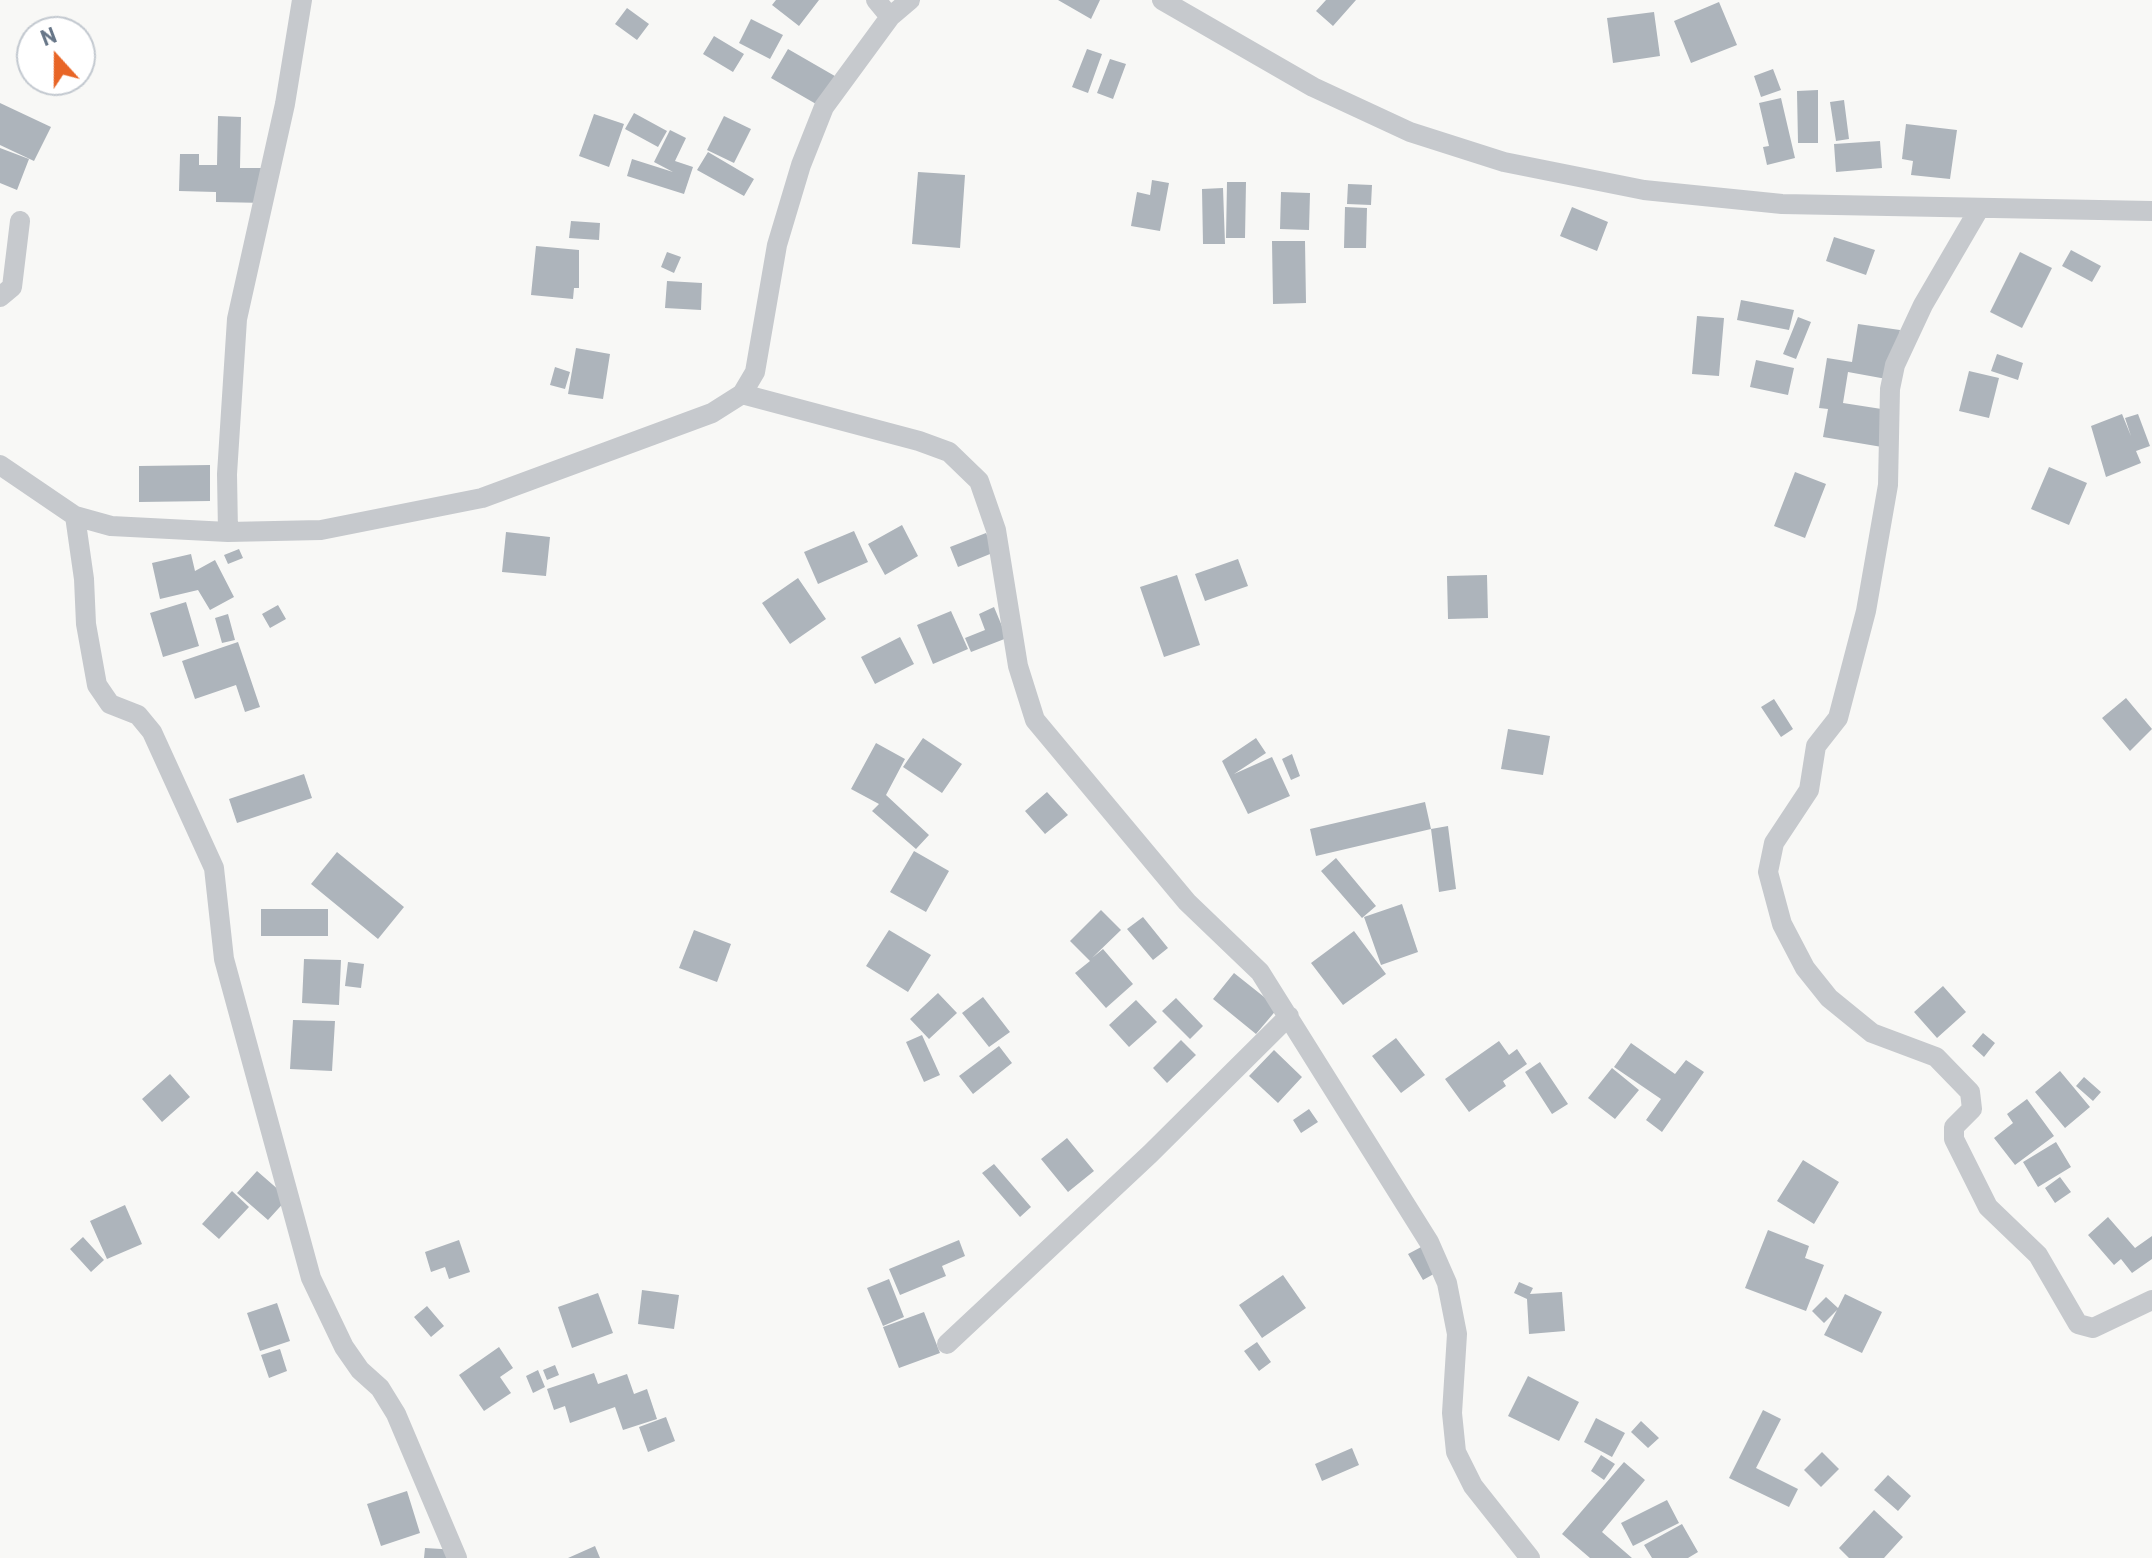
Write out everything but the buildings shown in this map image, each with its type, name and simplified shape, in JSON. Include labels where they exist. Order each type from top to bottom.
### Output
[{"type":"street","points":[[228,532],[227,474],[237,319],[285,104],[302,0]]},
{"type":"street","points":[[876,0],[890,17]]},
{"type":"street","points":[[0,465],[75,516],[111,526],[228,532],[321,530],[482,498],[697,419],[742,394],[755,372],[777,245],[824,107],[890,17],[910,0]]},
{"type":"street","points":[[1162,0],[1313,87],[1410,132],[1504,162],[1644,190],[1751,201],[2152,211]]},
{"type":"street","points":[[1979,209],[1923,305],[1895,365],[1890,389],[1888,485],[1866,611],[1838,718],[1816,746],[1809,790],[1774,843],[1768,872],[1782,924],[1805,968],[1829,998],[1872,1033],[1936,1057],[1970,1092],[1972,1109],[1954,1127],[1954,1139],[1988,1207],[2043,1261],[2074,1320],[2093,1328],[2152,1300]]},
{"type":"street","points":[[0,297],[12,287],[20,221]]},
{"type":"street","points":[[742,394],[919,441],[949,452],[979,481],[996,530],[1018,666],[1035,720],[1187,902],[1260,972],[1429,1242],[1447,1283],[1457,1334],[1452,1413],[1456,1452],[1473,1486],[1530,1558]]},
{"type":"street","points":[[75,516],[84,579],[86,624],[97,685],[110,704],[138,715],[152,732],[214,868],[224,959],[311,1278],[344,1347],[360,1370],[380,1388],[396,1414],[457,1558]]},
{"type":"street","points":[[947,1344],[1150,1154],[1289,1016]]}]
